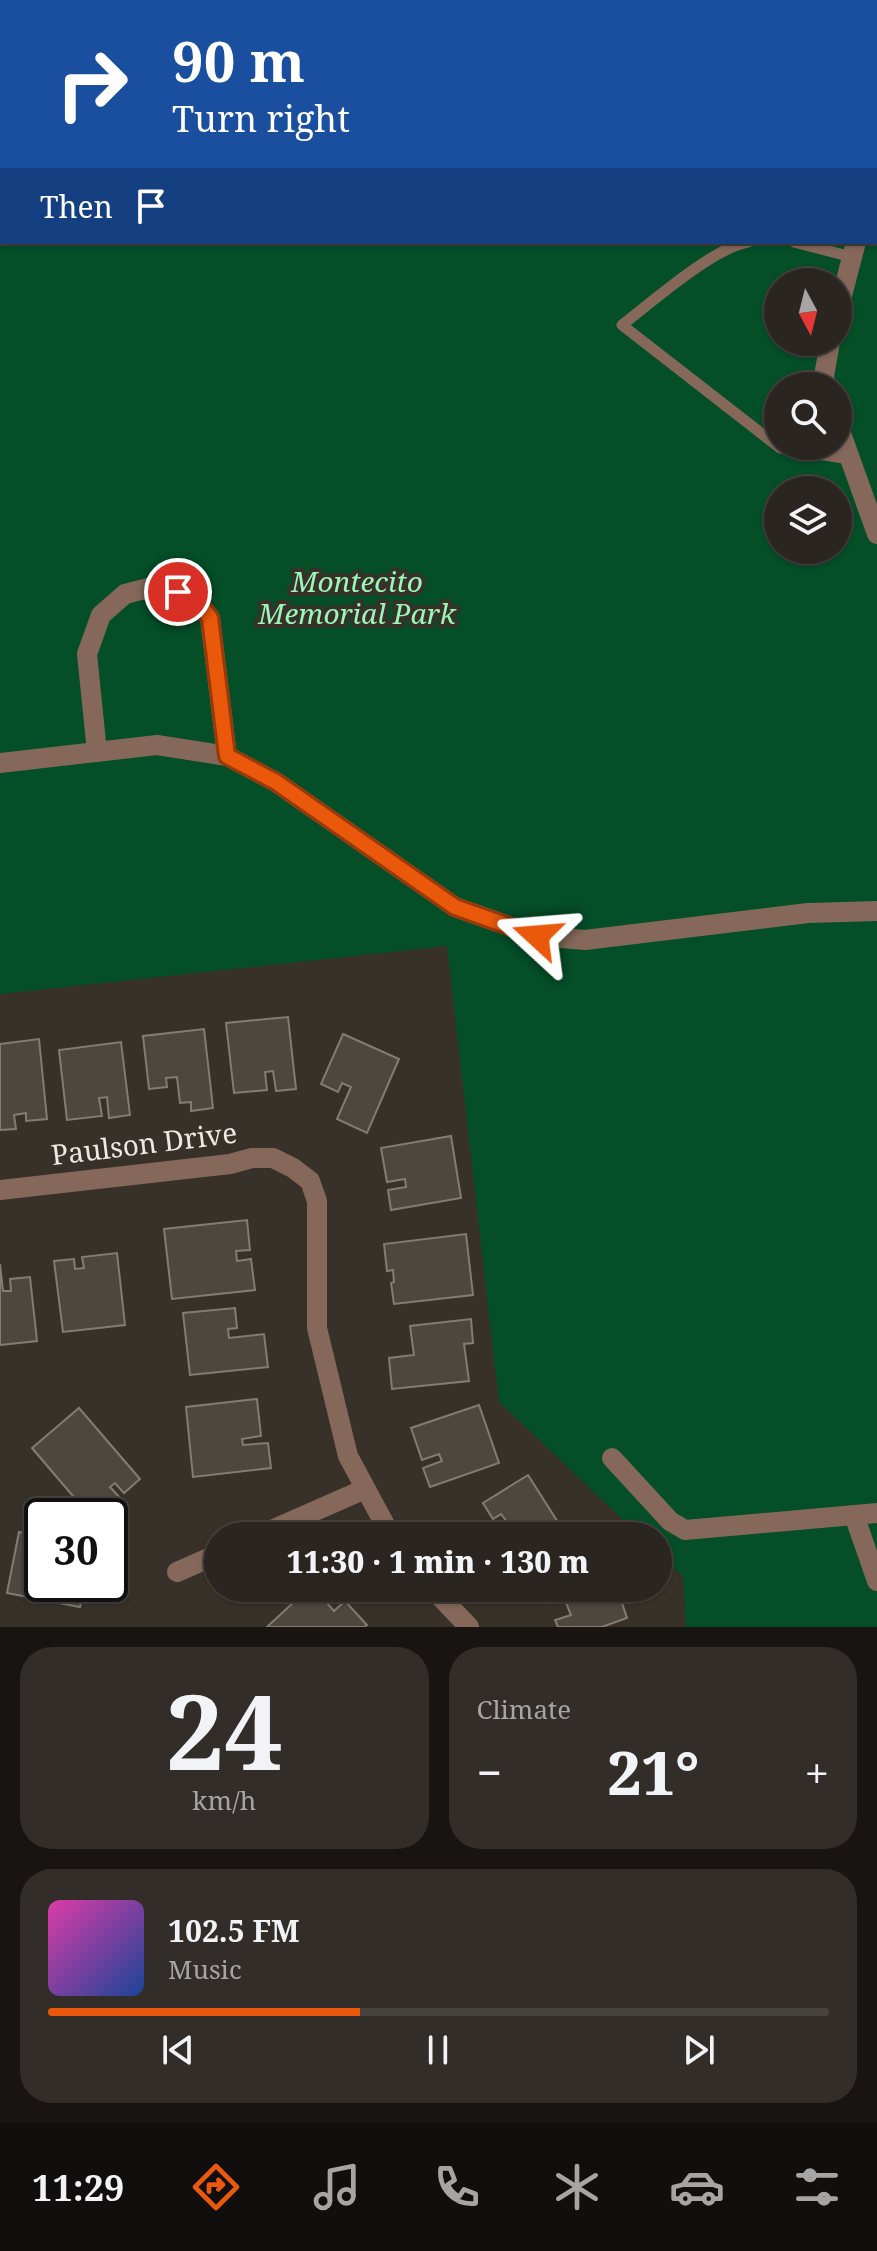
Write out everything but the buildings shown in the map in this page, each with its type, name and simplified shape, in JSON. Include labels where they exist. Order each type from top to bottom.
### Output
[{"type":"street","points":[[850,460],[877,534]]},
{"type":"street","points":[[97,752],[87,654],[101,615],[125,594],[160,585],[196,599],[210,618],[227,756]]},
{"type":"street","points":[[0,763],[157,745],[227,756],[276,782],[455,907],[537,936],[585,940],[808,913],[877,911]]},
{"type":"street","name":"Paulson Drive","points":[[0,1190],[230,1164],[252,1158],[273,1158],[310,1181],[317,1201],[317,1328],[348,1456],[365,1489]]},
{"type":"street","points":[[612,1458],[670,1521],[685,1530],[877,1513]]},
{"type":"street","points":[[290,1522],[365,1489],[383,1522]]},
{"type":"street","points":[[854,1515],[877,1581]]},
{"type":"street","points":[[177,1572],[204,1560]]},
{"type":"street","points":[[445,1602],[469,1627]]},
{"type":"lane","points":[[739,244],[710,259],[622,325],[764,436]]},
{"type":"lane","points":[[809,244],[854,250]]},
{"type":"green space","name":"Montecito Memorial Park","points":[[0,244],[877,244],[877,1627],[686,1627],[683,1577],[672,1566],[672,1522],[625,1522],[499,1402],[447,946],[0,994]]},
{"type":"route","points":[[178,592],[196,599],[210,618],[227,756],[276,782],[455,907],[537,936]]}]
